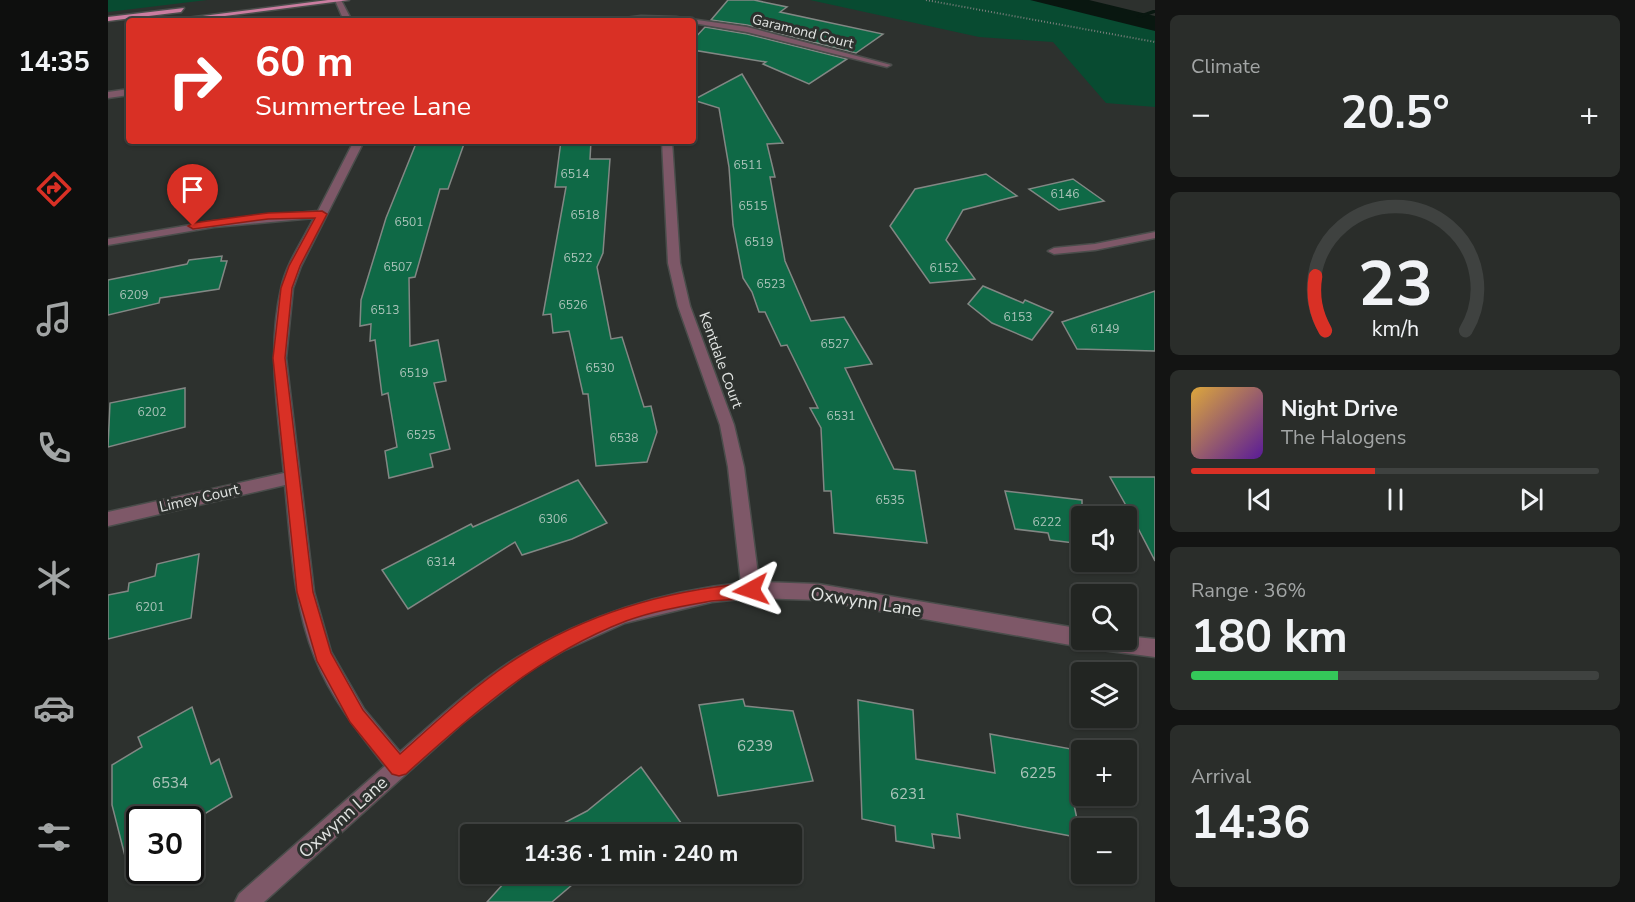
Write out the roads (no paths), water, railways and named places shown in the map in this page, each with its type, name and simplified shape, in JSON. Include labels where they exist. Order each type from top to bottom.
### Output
[{"type":"main road","points":[[192,18],[341,0]]},
{"type":"main road","points":[[108,19],[194,8]]},
{"type":"main road","points":[[108,28],[126,25]]},
{"type":"street","points":[[341,0],[347,18]]},
{"type":"street","name":"Garamond Court","points":[[636,18],[656,16],[676,18]]},
{"type":"street","name":"Garamond Court","points":[[696,20],[887,65]]},
{"type":"street","points":[[108,95],[126,92]]},
{"type":"street","points":[[357,144],[294,266],[287,288],[279,358],[305,592],[323,656],[357,716],[399,767]]},
{"type":"street","name":"Kentdale Court","points":[[667,144],[674,263],[684,306],[727,425],[736,467],[751,590]]},
{"type":"street","points":[[108,242],[207,224],[268,216],[322,214]]},
{"type":"street","points":[[1054,251],[1095,247],[1155,235]]},
{"type":"street","name":"Limey Court","points":[[108,519],[291,478]]},
{"type":"street","name":"Oxwynn Lane","points":[[247,902],[457,715],[522,665],[556,645],[623,615],[657,605],[712,594],[751,590],[818,592],[1071,636]]},
{"type":"street","points":[[1137,646],[1155,648]]},
{"type":"waterway","points":[[1139,16],[1155,11]]}]
